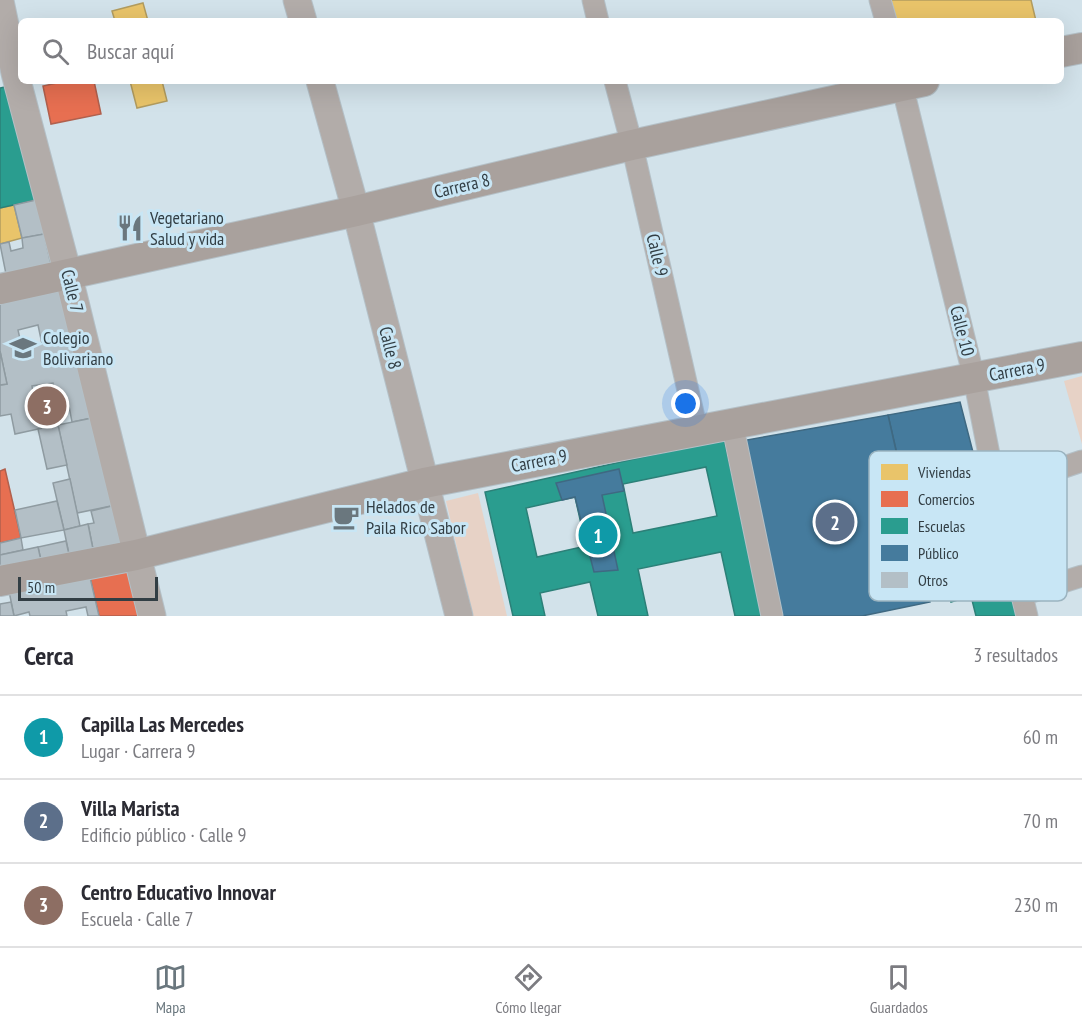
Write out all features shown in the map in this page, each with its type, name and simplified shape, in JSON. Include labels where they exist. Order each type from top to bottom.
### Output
[{"type":"main road","points":[[1064,51],[1082,48]]},
{"type":"main road","name":"Carrera 8","points":[[0,288],[356,211],[900,84]]},
{"type":"main road","name":"Carrera 9","points":[[0,581],[136,555],[424,483],[1082,357]]},
{"type":"street","points":[[297,0],[302,18]]},
{"type":"street","points":[[593,0],[597,18]]},
{"type":"street","points":[[880,0],[885,18]]},
{"type":"street","name":"Calle 7","points":[[0,1],[15,74],[68,274],[152,616]]},
{"type":"street","name":"Calle 8","points":[[321,84],[356,211],[459,616]]},
{"type":"street","name":"Calle 9","points":[[616,84],[632,145],[697,430]]},
{"type":"street","name":"Calle 10","points":[[909,84],[988,451]]},
{"type":"street","points":[[732,423],[772,616]]},
{"type":"street","points":[[1067,466],[1082,461]]},
{"type":"street","points":[[1067,581],[1082,576]]},
{"type":"street","name":"Calle 10","points":[[1023,601],[1027,616]]},
{"type":"shaded area","points":[[1082,376],[1082,444],[1064,381]]},
{"type":"shaded area","points":[[478,493],[507,616],[473,616],[446,501]]},
{"type":"building: Viviendas","points":[[888,0],[1031,0],[1035,18],[892,18]]},
{"type":"building: Viviendas","points":[[143,3],[147,18],[114,18],[112,11]]},
{"type":"building: Viviendas","points":[[131,84],[163,84],[167,101],[137,108]]},
{"type":"building: Viviendas","points":[[14,205],[22,238],[0,244],[0,208]]},
{"type":"building: Comercios","points":[[95,84],[101,114],[51,124],[43,86]]},
{"type":"building: Comercios","points":[[5,469],[21,538],[0,543],[0,471]]},
{"type":"building: Comercios","points":[[132,563],[144,616],[99,616],[89,573]]},
{"type":"building: Escuelas","points":[[10,86],[36,200],[0,208],[0,88]]},
{"type":"building: Escuelas","points":[[724,439],[764,616],[735,616],[721,552],[638,569],[648,616],[598,616],[590,582],[540,593],[545,616],[513,616],[485,492]],"holes":[[[706,467],[717,516],[633,533],[623,484]],[[575,497],[586,546],[537,557],[526,508]]]},
{"type":"building: Escuelas","points":[[972,601],[1014,601],[1018,616],[976,616]]},
{"type":"building: Público","points":[[960,402],[973,451],[896,451],[888,415]]},
{"type":"building: Público","points":[[888,415],[896,451],[869,451],[869,601],[930,602],[862,616],[780,616],[741,441]]},
{"type":"building: Público","points":[[619,469],[624,491],[602,495],[618,570],[594,572],[575,497],[562,500],[556,483]]},
{"type":"building: Otros","points":[[36,200],[44,234],[22,238],[14,205]]},
{"type":"building: Otros","points":[[44,234],[52,269],[7,279],[0,244],[9,242],[11,251],[23,248],[22,238]]},
{"type":"building: Otros","points":[[65,287],[97,417],[72,422],[68,401],[38,407],[43,428],[15,434],[11,414],[0,416],[0,385],[7,384],[0,351],[0,301]],"holes":[[[38,325],[42,344],[22,348],[18,330]],[[53,383],[54,389],[33,393],[32,386]]]},
{"type":"building: Otros","points":[[0,351],[7,384],[0,385]]},
{"type":"building: Otros","points":[[97,417],[116,505],[77,513],[58,425]]},
{"type":"building: Otros","points":[[58,425],[67,465],[47,469],[38,429]]},
{"type":"building: Otros","points":[[70,479],[80,526],[64,530],[53,483]]},
{"type":"building: Otros","points":[[57,501],[64,530],[21,538],[15,510]]},
{"type":"building: Otros","points":[[116,505],[126,547],[94,554],[88,524],[94,523],[91,511]]},
{"type":"building: Otros","points":[[88,524],[94,554],[70,559],[64,530]]},
{"type":"building: Otros","points":[[21,538],[23,550],[0,555],[0,543]]},
{"type":"building: Otros","points":[[66,541],[70,559],[42,565],[38,547]]},
{"type":"building: Otros","points":[[38,547],[42,565],[0,574],[0,555]]},
{"type":"building: Otros","points":[[89,573],[99,616],[88,616],[86,607],[66,611],[67,616],[30,616],[29,612],[14,616],[9,591]]},
{"type":"building: Otros","points":[[11,602],[14,616],[0,616],[0,604]]},
{"type":"place","name":"Vegetariano Salud y vida","points":[[130,228]]},
{"type":"place","name":"Colegio Bolivariano","points":[[23,348]]},
{"type":"place","name":"Centro Educativo Innovar","points":[[47,406]]},
{"type":"place","name":"Helados de Paila Rico Sabor","points":[[346,517]]},
{"type":"place","name":"Villa Marista","points":[[835,522]]},
{"type":"place","name":"Capilla Las Mercedes","points":[[598,535]]}]
